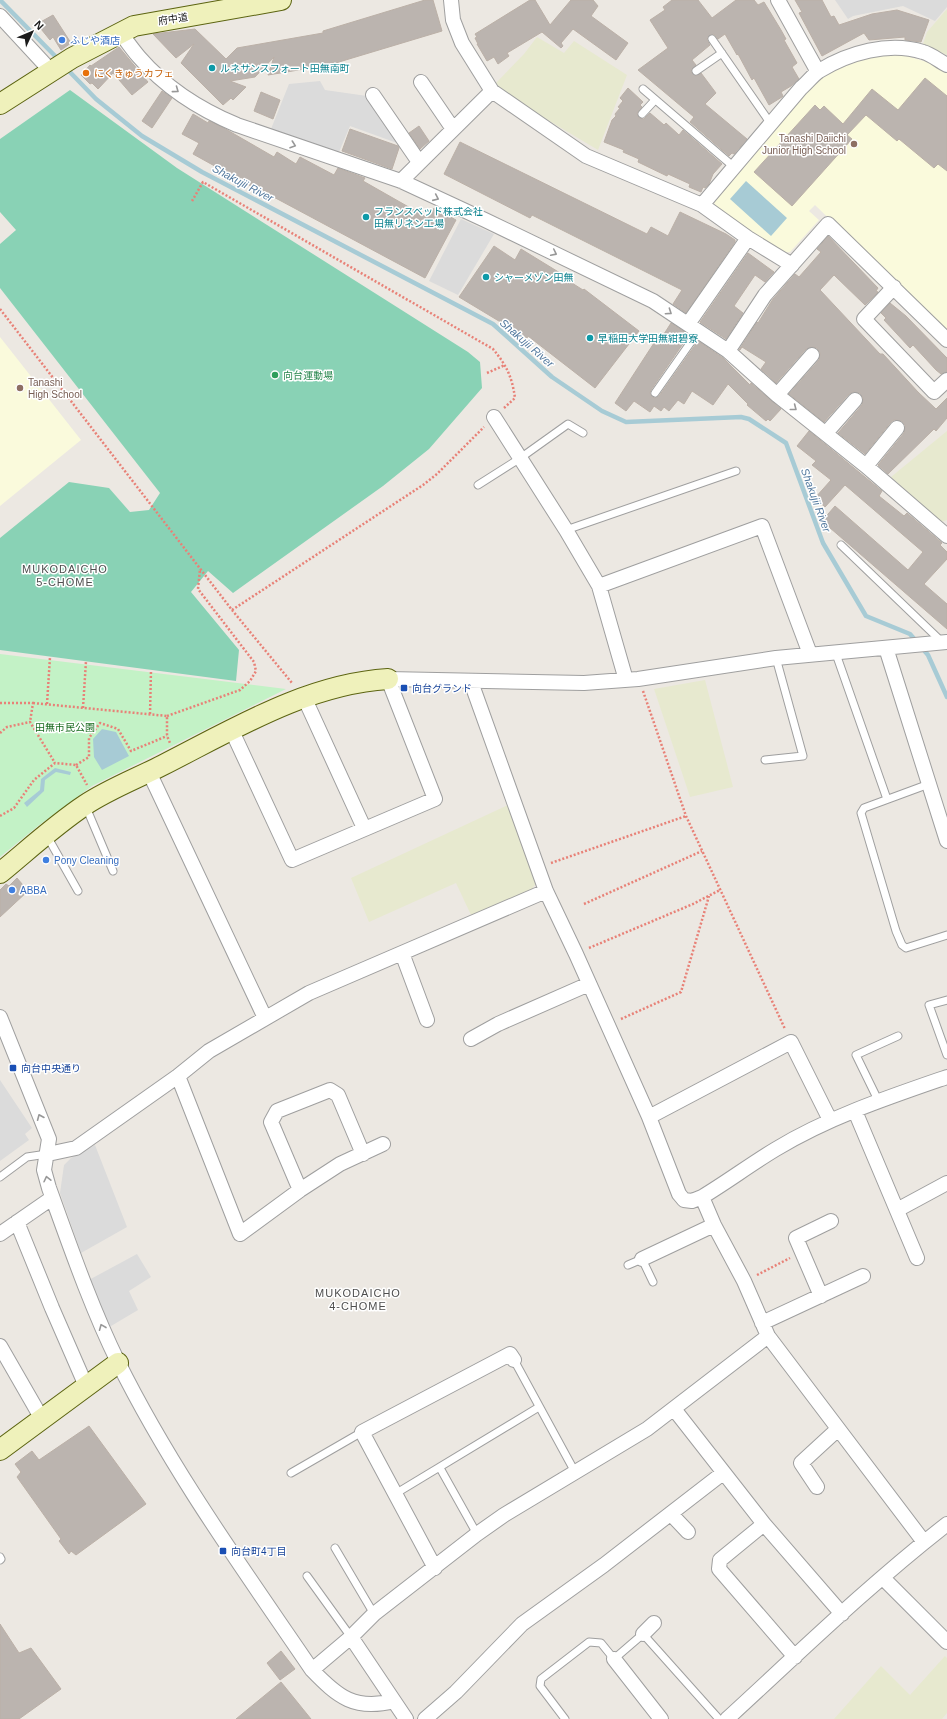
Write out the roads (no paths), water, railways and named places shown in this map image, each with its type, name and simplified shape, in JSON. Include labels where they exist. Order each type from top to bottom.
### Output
[{"type":"street","name":"府中道","points":[[0,104],[72,58],[134,26],[254,2],[281,0]]},
{"type":"street","points":[[451,0],[453,20],[462,43],[492,91],[586,156],[702,205],[748,238],[792,265]]},
{"type":"street","points":[[778,0],[818,72]]},
{"type":"street","points":[[0,16],[52,70]]},
{"type":"street","points":[[120,32],[138,56],[159,77],[215,116],[401,182],[482,224],[653,301],[728,351],[777,395],[866,466],[946,534]]},
{"type":"street","points":[[702,205],[771,124],[818,72],[835,62],[868,51],[887,48],[923,52],[947,65]]},
{"type":"street","points":[[421,82],[453,129]]},
{"type":"street","points":[[401,182],[419,162],[492,91]]},
{"type":"street","points":[[373,95],[419,162]]},
{"type":"street","points":[[728,351],[766,295],[828,224],[947,340]]},
{"type":"street","points":[[693,328],[748,238]]},
{"type":"street","points":[[894,287],[864,319],[934,392],[947,380]]},
{"type":"street","points":[[777,395],[812,355]]},
{"type":"street","points":[[826,434],[855,400]]},
{"type":"street","points":[[494,417],[519,459],[566,530],[599,586],[632,679]]},
{"type":"street","points":[[866,466],[897,428]]},
{"type":"street","points":[[599,586],[762,526],[810,654]]},
{"type":"street","points":[[0,873],[46,834],[90,802],[304,697],[363,681],[388,679],[471,682],[584,683],[632,679],[835,651],[886,648],[940,642]]},
{"type":"street","points":[[886,648],[929,784],[944,821],[947,840]]},
{"type":"street","points":[[232,731],[292,860],[435,799],[388,679]]},
{"type":"street","points":[[471,682],[546,891],[608,1024],[649,1117],[679,1194],[684,1200],[692,1201],[702,1198],[776,1149],[830,1120],[855,1111],[878,1100],[947,1077]]},
{"type":"street","points":[[304,697],[364,828]]},
{"type":"street","points":[[149,772],[265,1018]]},
{"type":"street","points":[[48,1154],[76,1148],[178,1076],[209,1051],[309,993],[546,891]]},
{"type":"street","points":[[402,953],[427,1020]]},
{"type":"street","points":[[471,1039],[498,1024],[589,984]]},
{"type":"street","points":[[0,1018],[49,1138],[48,1154],[44,1170],[52,1198],[103,1330],[118,1363],[180,1474],[312,1670],[337,1693],[352,1702],[378,1706],[394,1701]]},
{"type":"street","points":[[649,1117],[791,1042],[830,1120]]},
{"type":"street","points":[[178,1076],[240,1234],[300,1190],[340,1164],[383,1144]]},
{"type":"street","points":[[300,1190],[271,1122],[277,1111],[330,1090],[338,1095],[363,1154]]},
{"type":"street","points":[[855,1111],[917,1258]]},
{"type":"street","points":[[897,1210],[947,1183]]},
{"type":"street","points":[[0,1234],[52,1198]]},
{"type":"street","points":[[702,1198],[714,1225],[744,1281],[765,1329],[838,1429],[924,1542]]},
{"type":"street","points":[[821,1296],[796,1238],[831,1221]]},
{"type":"street","points":[[17,1222],[86,1386]]},
{"type":"street","points":[[642,1259],[714,1225]]},
{"type":"street","points":[[312,1670],[351,1637],[374,1614],[477,1534],[504,1515],[647,1429],[674,1409],[765,1329],[821,1296],[864,1276]]},
{"type":"street","points":[[0,1346],[42,1419]]},
{"type":"street","points":[[435,1568],[362,1432],[510,1354],[514,1360]]},
{"type":"street","points":[[2,1445],[42,1419],[118,1363]]},
{"type":"street","points":[[674,1409],[764,1524],[842,1614]]},
{"type":"street","points":[[817,1487],[801,1463],[838,1429]]},
{"type":"street","points":[[424,1719],[456,1692],[522,1624],[604,1566],[723,1473]]},
{"type":"street","points":[[672,1514],[688,1532]]},
{"type":"street","points":[[764,1524],[720,1560],[719,1569],[795,1657]]},
{"type":"street","points":[[727,1719],[842,1614],[924,1542],[947,1524]]},
{"type":"street","points":[[883,1578],[947,1642]]},
{"type":"street","points":[[643,1634],[654,1623]]},
{"type":"street","points":[[351,1637],[406,1719]]},
{"type":"street","points":[[614,1659],[661,1719]]},
{"type":"lane","points":[[712,39],[771,124]]},
{"type":"lane","points":[[696,71],[722,53]]},
{"type":"lane","points":[[643,89],[734,167]]},
{"type":"lane","points":[[642,114],[655,100]]},
{"type":"lane","points":[[655,393],[693,328]]},
{"type":"lane","points":[[478,485],[519,459],[568,424],[583,433]]},
{"type":"lane","points":[[566,530],[736,471]]},
{"type":"lane","points":[[841,545],[940,642]]},
{"type":"lane","points":[[835,651],[887,799]]},
{"type":"lane","points":[[765,760],[803,756],[776,658]]},
{"type":"lane","points":[[929,784],[864,808],[861,813],[896,931],[902,945],[906,948],[947,935]]},
{"type":"lane","points":[[90,802],[113,871]]},
{"type":"lane","points":[[46,834],[78,891]]},
{"type":"lane","points":[[947,1000],[929,1006],[947,1055]]},
{"type":"lane","points":[[878,1100],[856,1055],[898,1036]]},
{"type":"lane","points":[[0,1176],[27,1157],[48,1154]]},
{"type":"lane","points":[[628,1265],[642,1259],[653,1282]]},
{"type":"lane","points":[[514,1360],[576,1472]]},
{"type":"lane","points":[[395,1494],[539,1407]]},
{"type":"lane","points":[[291,1473],[362,1432]]},
{"type":"lane","points":[[440,1468],[477,1534]]},
{"type":"lane","points":[[335,1548],[374,1614]]},
{"type":"lane","points":[[306,1576],[351,1637]]},
{"type":"lane","points":[[566,1719],[540,1686],[541,1680],[589,1642],[601,1644],[614,1659],[643,1634],[727,1719]]},
{"type":"water","points":[[746,181],[787,218],[771,236],[730,199]]},
{"type":"water","points":[[102,729],[116,732],[129,756],[102,770],[94,757],[93,739]]},
{"type":"water","points":[[55,768],[71,772],[70,775],[56,772],[45,780],[44,791],[27,807],[24,803],[40,790],[41,779]]},
{"type":"waterway","name":"Shakujii River","points":[[0,0],[59,60]]},
{"type":"waterway","name":"Shakujii River","points":[[65,67],[96,99],[142,136],[202,172],[493,324],[552,377],[602,411],[626,422],[741,417],[749,419],[786,443],[823,543],[866,616],[910,634],[928,655],[947,697]]},
{"type":"place","name":"ふじや酒店","points":[[62,40]]},
{"type":"place","name":"ルネサンスフォート田無南町","points":[[212,68]]},
{"type":"place","name":"にくきゅうカフェ","points":[[86,73]]},
{"type":"place","name":"Tanashi Daiichi Junior High School","points":[[854,144]]},
{"type":"place","name":"フランスベッド株式会社 田無リネン工場","points":[[366,217]]},
{"type":"place","name":"シャーメゾン田無","points":[[486,277]]},
{"type":"place","name":"早稲田大学田無紺碧寮","points":[[590,338]]},
{"type":"place","name":"向台運動場","points":[[275,375]]},
{"type":"place","name":"Tanashi High School","points":[[20,388]]},
{"type":"place","name":"向台グランド","points":[[404,688]]},
{"type":"place","name":"Pony Cleaning","points":[[46,860]]},
{"type":"place","name":"ABBA","points":[[12,890]]},
{"type":"place","name":"向台中央通り","points":[[13,1068]]},
{"type":"place","name":"向台町4丁目","points":[[223,1551]]},
{"type":"district","name":"MUKODAICHO 5-CHOME","points":[[65,575]]},
{"type":"district","name":"MUKODAICHO 4-CHOME","points":[[358,1299]]},
{"type":"park label","name":"田無市民公園","points":[[65,727]]}]
